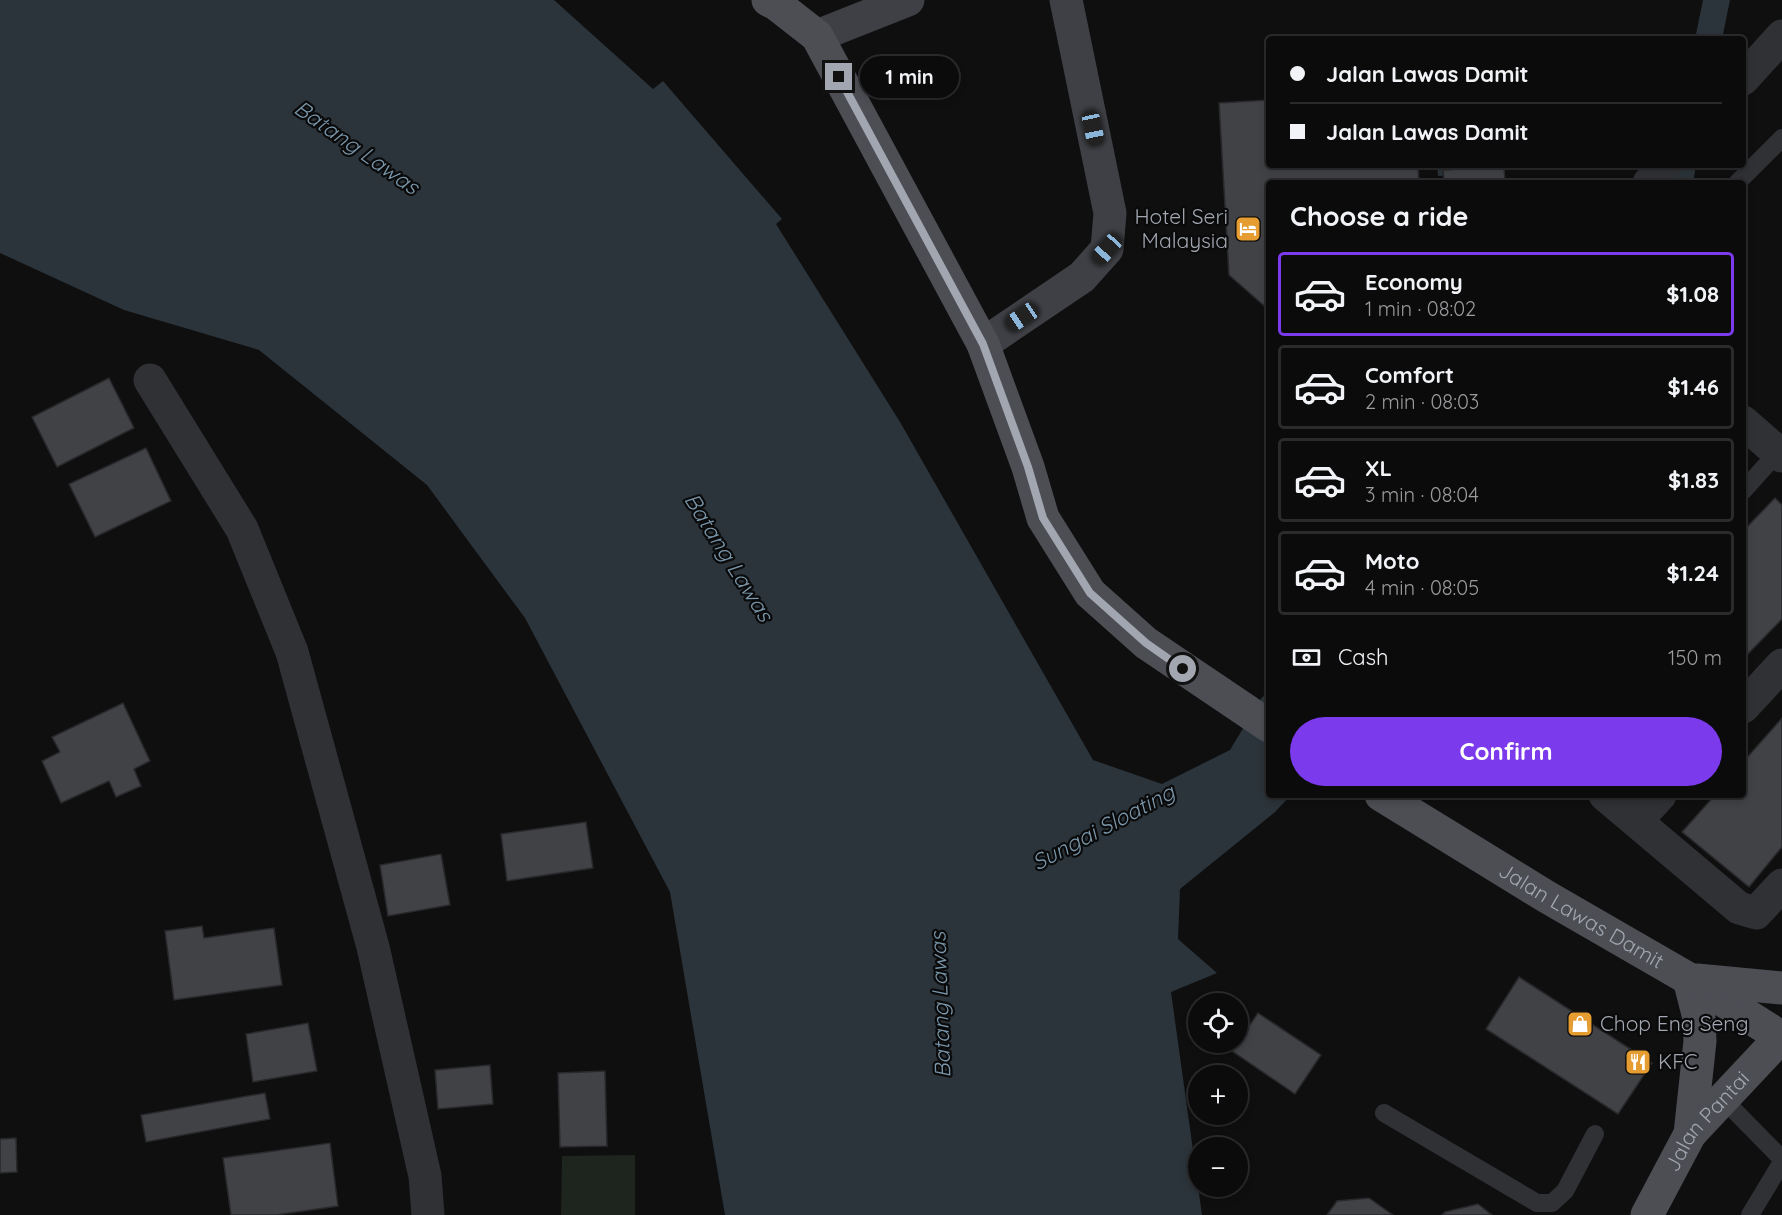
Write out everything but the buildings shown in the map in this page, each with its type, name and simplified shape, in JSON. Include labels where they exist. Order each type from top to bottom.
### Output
[{"type":"main road","points":[[768,0],[776,3],[817,36],[983,344],[1028,467],[1043,518],[1090,593],[1146,643],[1266,724]]},
{"type":"main road","name":"Jalan Lawas Damit","points":[[1386,798],[1547,897],[1782,1036]]},
{"type":"main road","points":[[1690,1134],[1700,1041],[1700,1018],[1689,979],[1782,988]]},
{"type":"main road","name":"Jalan Pantai","points":[[1647,1215],[1690,1134],[1782,1036]]},
{"type":"street","points":[[817,36],[908,0]]},
{"type":"street","points":[[983,344],[1082,277],[1107,249],[1110,213],[1066,0]]},
{"type":"street","points":[[1746,76],[1774,45]]},
{"type":"street","points":[[1651,180],[1662,168]]},
{"type":"street","points":[[150,380],[242,529],[292,652],[373,947],[425,1176],[428,1215]]},
{"type":"street","points":[[1746,425],[1780,454]]},
{"type":"street","points":[[1746,704],[1782,665]]},
{"type":"street","points":[[1609,798],[1739,908],[1756,912],[1782,885]]},
{"type":"street","points":[[1636,821],[1657,798]]},
{"type":"lane","points":[[1740,180],[1782,138]]},
{"type":"lane","points":[[1746,488],[1780,454]]},
{"type":"lane","points":[[1723,1099],[1782,1160],[1750,1215]]},
{"type":"lane","points":[[1384,1113],[1537,1203],[1552,1203],[1565,1191],[1595,1134]]},
{"type":"shaded area","points":[[635,1155],[635,1215],[561,1215],[562,1156]]},
{"type":"water","points":[[0,0],[554,0],[653,89],[663,81],[782,219],[776,224],[900,422],[1093,760],[1162,784],[1230,750],[1266,693],[1266,798],[1288,798],[1275,812],[1180,889],[1178,939],[1217,973],[1171,992],[1191,1137],[1188,1137],[1188,1197],[1199,1197],[1202,1215],[725,1215],[670,892],[525,618],[427,485],[259,350],[124,310],[0,253]]},
{"type":"water","points":[[1703,0],[1730,0],[1723,36],[1696,36]]},
{"type":"water","points":[[1437,168],[1469,168],[1470,174],[1438,176]]},
{"type":"water","points":[[1672,168],[1696,168],[1694,180],[1670,180]]},
{"type":"place","name":"Hotel Seri Malaysia","points":[[1248,229]]},
{"type":"place","name":"Chop Eng Seng","points":[[1580,1024]]},
{"type":"place","name":"KFC","points":[[1638,1062]]},
{"type":"route","points":[[839,77],[983,344],[1028,467],[1043,518],[1090,593],[1146,643],[1183,669]]},
{"type":"water label","name":"Batang Lawas","points":[[357,147]]},
{"type":"water label","name":"Batang Lawas","points":[[729,557]]},
{"type":"water label","name":"Sungai Sloating","points":[[1103,827]]},
{"type":"water label","name":"Batang Lawas","points":[[940,1005]]}]
